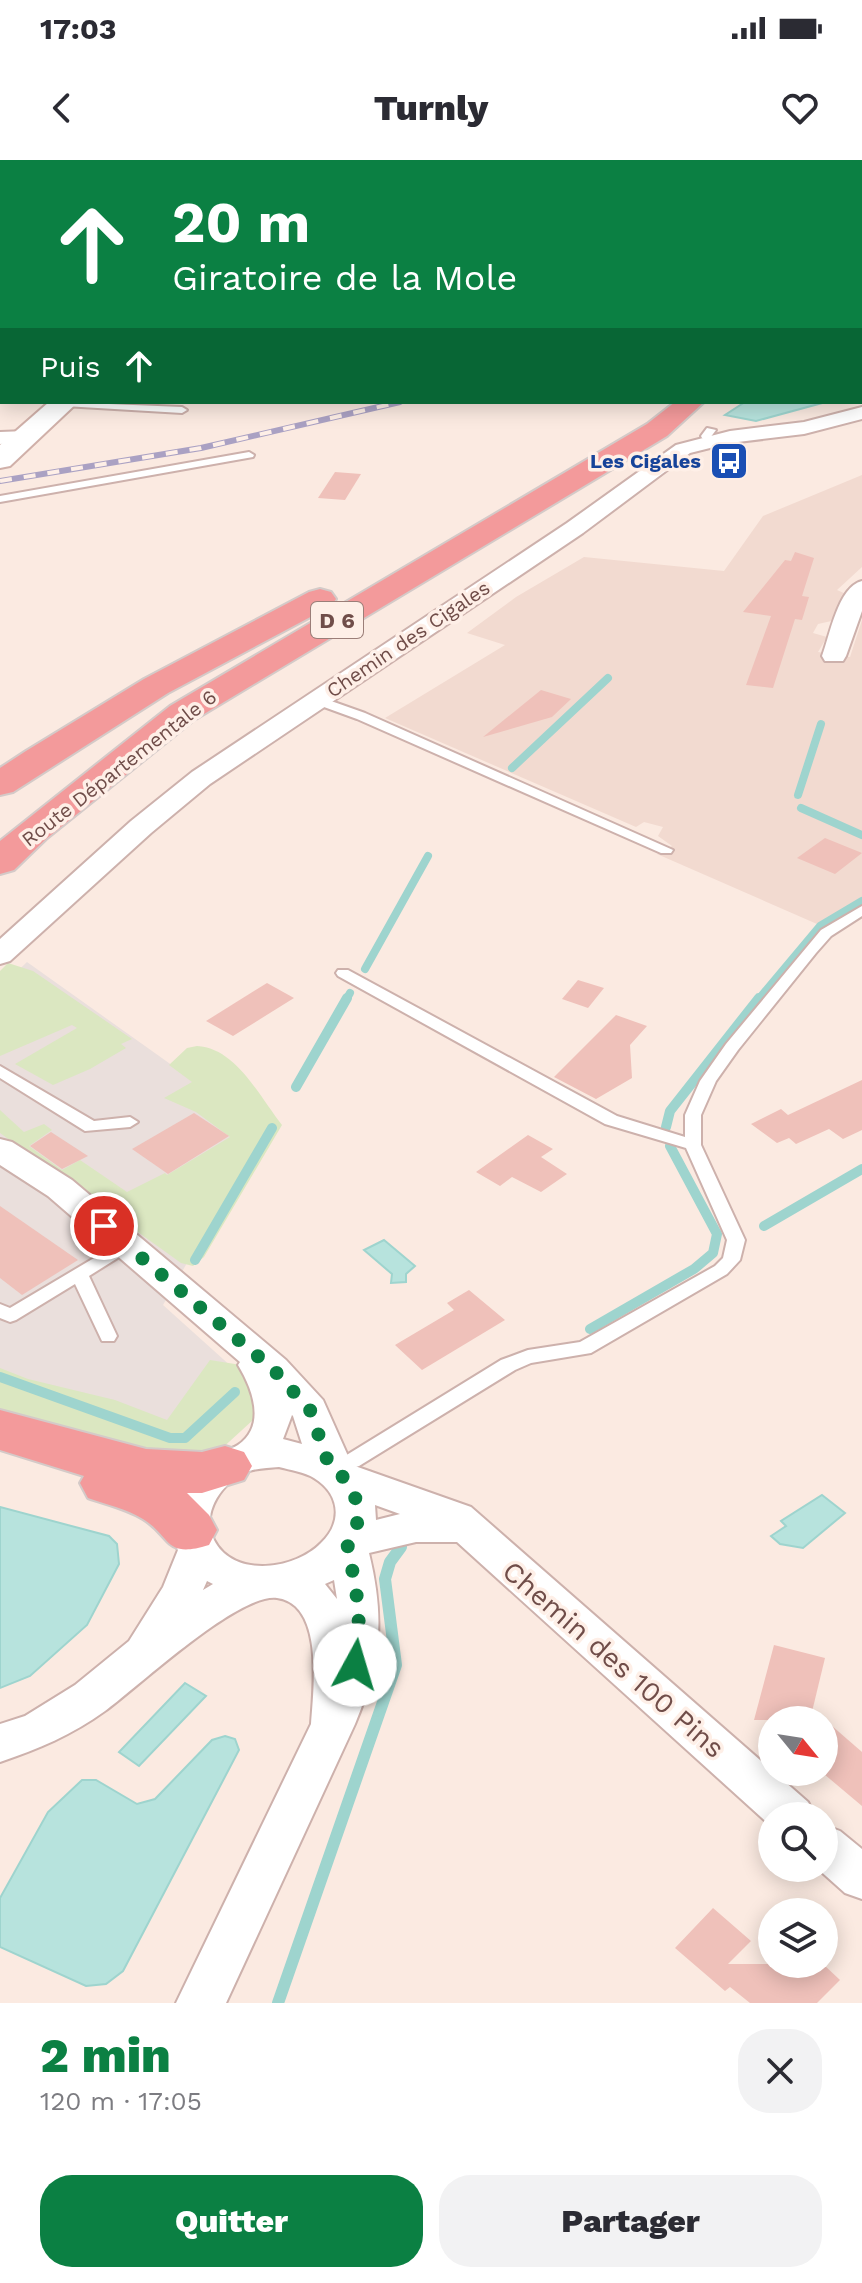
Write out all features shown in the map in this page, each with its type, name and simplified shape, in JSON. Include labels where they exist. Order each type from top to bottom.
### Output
[{"type":"highway","name":"Route Départementale 6","points":[[0,824],[69,767],[229,659],[634,424],[659,404]]},
{"type":"highway","name":"Route Départementale 6","points":[[0,862],[33,831],[182,713],[657,430],[689,404]]},
{"type":"highway","points":[[0,784],[106,715],[193,664],[397,561]]},
{"type":"highway","points":[[0,882],[182,713]]},
{"type":"highway","points":[[0,1430],[108,1461],[172,1474],[210,1473],[238,1460]]},
{"type":"highway","points":[[0,1455],[136,1492],[163,1504],[194,1541]]},
{"type":"main road","points":[[7,447],[62,404]]},
{"type":"street","name":"Chemin des Cigales","points":[[0,955],[141,827],[201,778],[575,528],[683,449],[730,437],[804,428],[862,413]]},
{"type":"street","points":[[834,656],[856,595],[862,588]]},
{"type":"street","points":[[0,1150],[60,1188],[273,1369],[310,1410],[335,1471],[354,1493],[358,1509],[357,1525],[348,1545],[329,1564],[307,1576],[226,1596],[137,1658],[90,1698],[40,1729],[0,1743]]},
{"type":"street","points":[[137,1658],[181,1594],[194,1541],[189,1512],[196,1494],[208,1478],[238,1460],[269,1434],[276,1406],[268,1381],[244,1346]]},
{"type":"street","points":[[238,1460],[279,1452],[305,1456],[335,1471]]},
{"type":"street","name":"Chemin des 100 Pins","points":[[335,1471],[457,1518],[776,1802]]},
{"type":"street","name":"Chemin des 100 Pins","points":[[348,1545],[403,1527],[441,1524],[473,1534]]},
{"type":"street","points":[[194,1541],[211,1565],[229,1575],[250,1581],[277,1582],[308,1594],[322,1611],[333,1639],[333,1724]]},
{"type":"street","points":[[201,2003],[352,1683],[359,1647],[355,1577],[348,1545]]},
{"type":"street","points":[[838,1857],[862,1878]]},
{"type":"lane","points":[[94,404],[182,410]]},
{"type":"lane","points":[[0,499],[249,455]]},
{"type":"lane","points":[[317,700],[376,722],[666,850]]},
{"type":"lane","points":[[335,1471],[508,1365],[528,1357],[584,1348],[721,1270],[731,1260],[736,1240],[693,1145],[693,1115],[708,1081],[732,1047],[826,933],[862,910]]},
{"type":"lane","points":[[343,973],[611,1120],[693,1145]]},
{"type":"lane","points":[[0,1071],[91,1127],[130,1122]]},
{"type":"lane","points":[[0,1310],[10,1316],[126,1245]]},
{"type":"lane","points":[[79,1274],[108,1336]]},
{"type":"shaded area","points":[[862,475],[862,567],[837,590],[846,594],[836,620],[818,624],[813,633],[827,637],[818,652],[850,657],[862,620],[862,898],[817,924],[657,854],[672,846],[658,836],[663,827],[644,822],[636,827],[385,718],[505,645],[467,633],[516,597],[584,557],[724,571],[763,516]]},
{"type":"shaded area","points":[[27,962],[263,1130],[163,1305],[253,1386],[185,1452],[0,1395],[0,988]]},
{"type":"green space","points":[[8,963],[33,971],[132,1039],[121,1044],[126,1048],[90,1069],[53,1085],[15,1064],[77,1028],[72,1025],[0,1056],[0,971]]},
{"type":"green space","points":[[197,1046],[224,1055],[235,1064],[282,1125],[204,1257],[193,1266],[181,1263],[0,1133],[0,1110],[24,1132],[44,1124],[52,1130],[29,1146],[62,1170],[80,1160],[127,1192],[165,1173],[167,1175],[230,1137],[196,1112],[164,1098],[192,1082],[169,1065],[187,1048]]},
{"type":"green space","points":[[210,1360],[241,1365],[265,1388],[253,1420],[218,1452],[177,1462],[0,1411],[0,1368],[28,1379],[115,1400],[167,1420]]},
{"type":"water","points":[[742,404],[819,404],[756,421],[725,415]]},
{"type":"water","points":[[384,1240],[415,1266],[406,1274],[406,1282],[391,1283],[392,1274],[364,1250]]},
{"type":"water","points":[[822,1495],[845,1513],[803,1548],[780,1544],[771,1536],[786,1526],[781,1521]]},
{"type":"water","points":[[0,1507],[109,1536],[117,1544],[119,1564],[87,1625],[30,1676],[0,1688]]},
{"type":"water","points":[[185,1683],[206,1696],[139,1766],[119,1752]]},
{"type":"water","points":[[225,1736],[235,1739],[239,1750],[123,1971],[106,1984],[86,1986],[0,1947],[0,1898],[48,1812],[82,1780],[96,1780],[137,1804],[155,1799],[212,1740]]},
{"type":"building","points":[[335,472],[361,474],[345,500],[318,498]]},
{"type":"building","points":[[795,552],[814,558],[802,596],[809,597],[802,620],[795,619],[773,688],[746,685],[771,616],[743,612],[785,560],[791,561]]},
{"type":"building","points":[[541,690],[571,699],[552,717],[483,737]]},
{"type":"building","points":[[825,838],[862,853],[835,874],[797,858]]},
{"type":"building","points":[[578,980],[604,988],[588,1008],[562,999]]},
{"type":"building","points":[[267,983],[294,998],[233,1036],[206,1021]]},
{"type":"building","points":[[616,1015],[647,1026],[630,1045],[632,1078],[596,1099],[554,1077]]},
{"type":"building","points":[[862,1080],[862,1130],[843,1139],[829,1129],[796,1144],[789,1138],[777,1143],[751,1124],[781,1109],[788,1115]]},
{"type":"building","points":[[194,1113],[229,1136],[168,1174],[132,1149]]},
{"type":"building","points":[[51,1132],[88,1156],[62,1169],[30,1146]]},
{"type":"building","points":[[528,1135],[553,1149],[541,1157],[567,1174],[541,1192],[512,1177],[500,1186],[476,1172]]},
{"type":"building","points":[[0,1206],[78,1260],[22,1295],[0,1278]]},
{"type":"building","points":[[469,1290],[505,1320],[422,1370],[395,1345],[454,1310],[447,1303]]},
{"type":"building","points":[[774,1645],[825,1658],[813,1706],[758,1706],[758,1720],[754,1720]]},
{"type":"building","points":[[838,1731],[862,1752],[862,1806],[838,1786]]},
{"type":"building","points":[[713,1908],[751,1941],[728,1964],[758,1964],[758,1978],[840,1980],[817,2003],[750,2003],[730,1987],[725,1991],[675,1948]]},
{"type":"waterway","points":[[512,768],[608,678]]},
{"type":"waterway","points":[[798,795],[821,724]]},
{"type":"waterway","points":[[801,808],[862,835]]},
{"type":"waterway","points":[[365,969],[428,856]]},
{"type":"waterway","points":[[758,1000],[820,926],[862,901]]},
{"type":"waterway","points":[[346,1000],[350,993]]},
{"type":"waterway","points":[[296,1087],[347,998]]},
{"type":"waterway","points":[[666,1127],[670,1111],[759,998]]},
{"type":"waterway","points":[[195,1260],[272,1128]]},
{"type":"waterway","points":[[590,1329],[694,1269],[713,1253],[717,1234],[670,1146]]},
{"type":"waterway","points":[[764,1226],[862,1169]]},
{"type":"waterway","points":[[0,1377],[170,1438],[185,1438],[235,1392]]},
{"type":"waterway","points":[[278,2003],[396,1665],[385,1579],[390,1562],[401,1547]]},
{"type":"railway","points":[[0,481],[201,448],[391,404]]},
{"type":"place","name":"Les Cigales","points":[[729,461]]},
{"type":"route","points":[[104,1226],[273,1369],[310,1410],[329,1465],[344,1478],[354,1493],[358,1509],[357,1525],[347,1548],[355,1577],[360,1625],[355,1665]]}]
